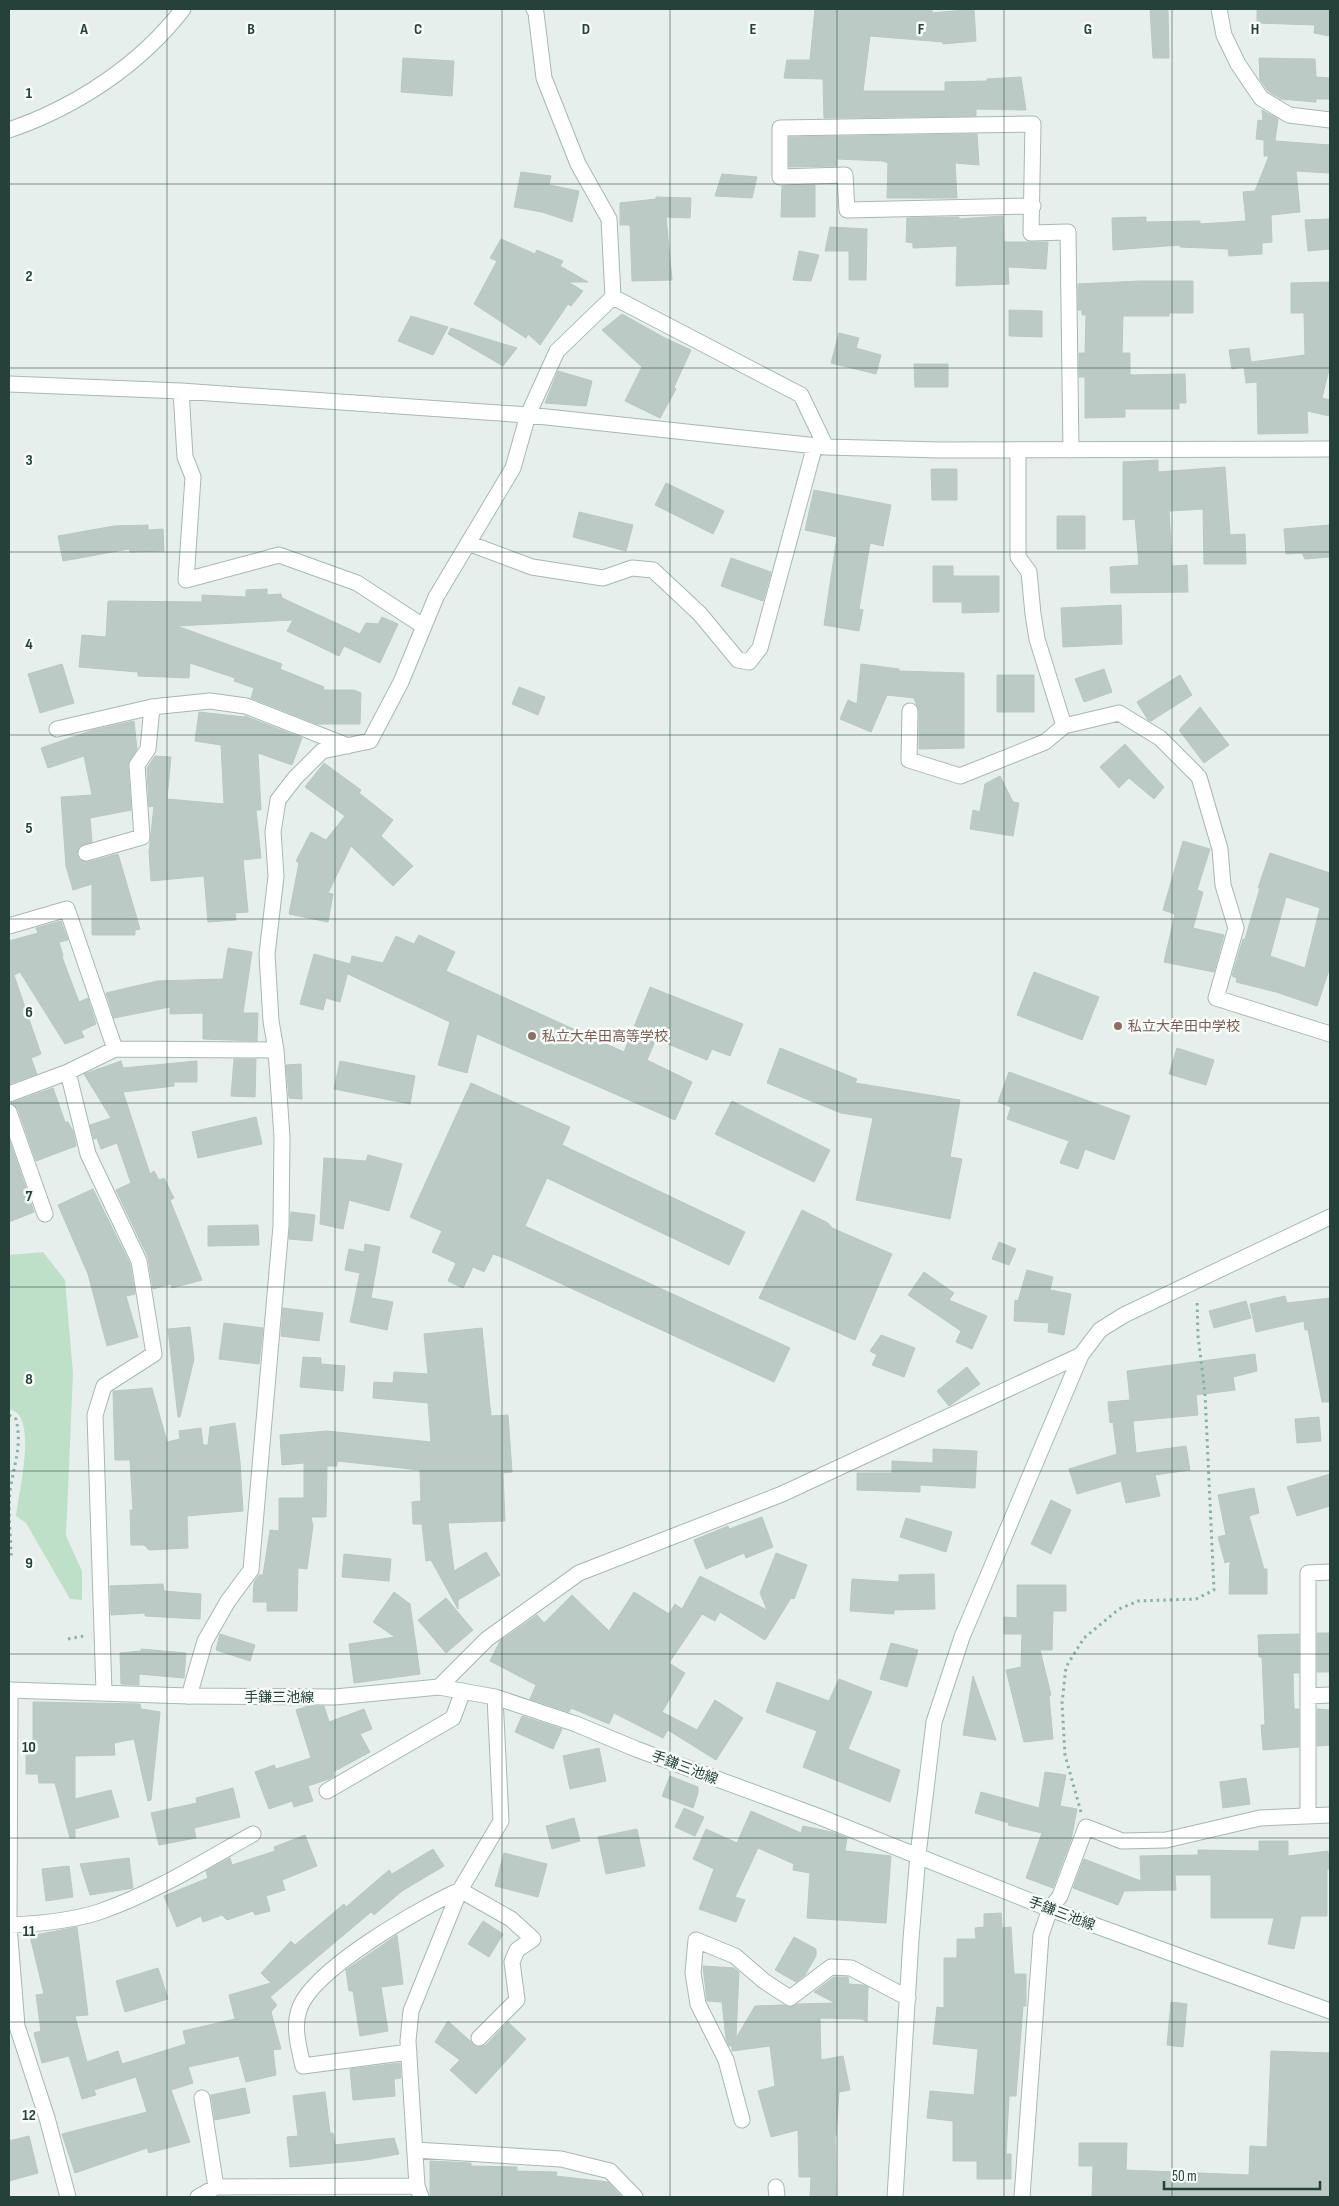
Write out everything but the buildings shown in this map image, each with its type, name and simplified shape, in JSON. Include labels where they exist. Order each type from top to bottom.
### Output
[{"type":"street","points":[[9,130],[39,120],[107,81],[165,32],[183,9]]},
{"type":"street","points":[[534,9],[544,78],[578,164],[609,219],[614,297]]},
{"type":"street","points":[[1219,9],[1227,42],[1238,64],[1261,98],[1289,115],[1330,120]]},
{"type":"street","points":[[1033,206],[847,210],[844,175],[780,177],[780,128],[1033,124],[1033,206],[1032,233],[1068,232],[1072,450]]},
{"type":"street","points":[[188,1696],[205,1642],[228,1600],[251,1570],[280,1226],[282,1137],[267,954],[276,876],[273,832],[278,800],[295,778],[322,752],[370,741],[400,682],[436,597],[513,468],[528,415],[557,351],[614,297]]},
{"type":"street","points":[[468,543],[532,567],[603,578],[632,568],[653,570],[700,614],[738,660],[749,662],[760,648],[821,446],[801,395],[614,297]]},
{"type":"street","points":[[9,384],[181,391],[528,415],[821,446],[940,450],[1330,449]]},
{"type":"street","points":[[181,391],[185,457],[194,477],[186,580],[279,555],[357,583],[423,626]]},
{"type":"street","points":[[1018,450],[1018,557],[1029,572],[1037,639],[1064,726]]},
{"type":"street","points":[[57,728],[152,707],[210,701],[246,706],[348,746]]},
{"type":"street","points":[[86,853],[142,837],[136,765],[148,749],[152,707]]},
{"type":"street","points":[[910,711],[909,760],[960,776],[1045,742],[1064,726],[1119,713],[1160,738],[1199,777],[1220,849],[1223,885],[1236,928],[1216,998],[1330,1034]]},
{"type":"street","points":[[9,926],[67,909],[115,1049]]},
{"type":"street","points":[[9,1094],[68,1072],[115,1049],[276,1050]]},
{"type":"street","points":[[68,1072],[88,1154],[138,1261],[154,1354],[104,1386],[95,1415],[104,1692]]},
{"type":"street","points":[[9,1112],[45,1214]]},
{"type":"street","points":[[895,2197],[918,1855],[934,1722],[959,1647],[1081,1355],[1100,1330],[1124,1315],[1330,1217]]},
{"type":"street","points":[[439,1687],[487,1639],[579,1573],[782,1494],[1081,1355]]},
{"type":"street","points":[[1308,1815],[1308,1573],[1330,1572]]},
{"type":"street","name":"手鎌三池線","points":[[9,1690],[188,1696],[335,1697],[439,1687],[495,1697],[576,1724],[918,1855],[1050,1909],[1330,2011]]},
{"type":"street","points":[[9,1690],[9,1926],[12,1997],[17,2026],[45,2109],[68,2197]]},
{"type":"street","points":[[327,1791],[453,1718],[463,1691]]},
{"type":"street","points":[[1308,1696],[1330,1695]]},
{"type":"street","points":[[198,2197],[216,2187],[419,2192],[409,2052],[411,2011],[460,1890],[501,1822],[495,1697]]},
{"type":"street","points":[[1022,2197],[1041,1934],[1050,1909],[1060,1896],[1086,1827],[1122,1841],[1166,1840],[1260,1818],[1330,1815]]},
{"type":"street","points":[[9,1926],[43,1923],[98,1912],[160,1886],[253,1834]]},
{"type":"street","points":[[460,1890],[511,1919],[533,1939],[517,1950],[512,1962],[517,2000],[479,2038]]},
{"type":"street","points":[[409,2052],[303,2066],[296,2037],[299,2009],[316,1983],[340,1962],[431,1903],[460,1890]]},
{"type":"street","points":[[742,2120],[726,2060],[698,2004],[693,1973],[696,1940],[735,1956],[764,1981],[790,1998],[831,1967],[851,1968],[908,1998]]},
{"type":"street","points":[[202,2098],[216,2187]]},
{"type":"street","points":[[415,2150],[561,2159],[610,2171],[635,2197]]},
{"type":"path","points":[[1086,1827],[1065,1755],[1062,1703],[1066,1668],[1084,1638],[1119,1609],[1138,1600],[1196,1600],[1214,1590],[1205,1393],[1198,1336],[1196,1280]]},
{"type":"path","points":[[9,1415],[16,1420],[19,1434],[19,1451],[11,1485],[11,1556]]},
{"type":"path","points":[[68,1639],[92,1634]]},
{"type":"green space","points":[[43,1252],[65,1280],[73,1373],[66,1536],[82,1571],[82,1600],[70,1599],[26,1523],[16,1516],[24,1464],[25,1436],[19,1415],[9,1409],[9,1255]]},
{"type":"place","name":"私立大牟田中学校","points":[[1118,1026]]},
{"type":"place","name":"私立大牟田高等学校","points":[[532,1036]]}]
